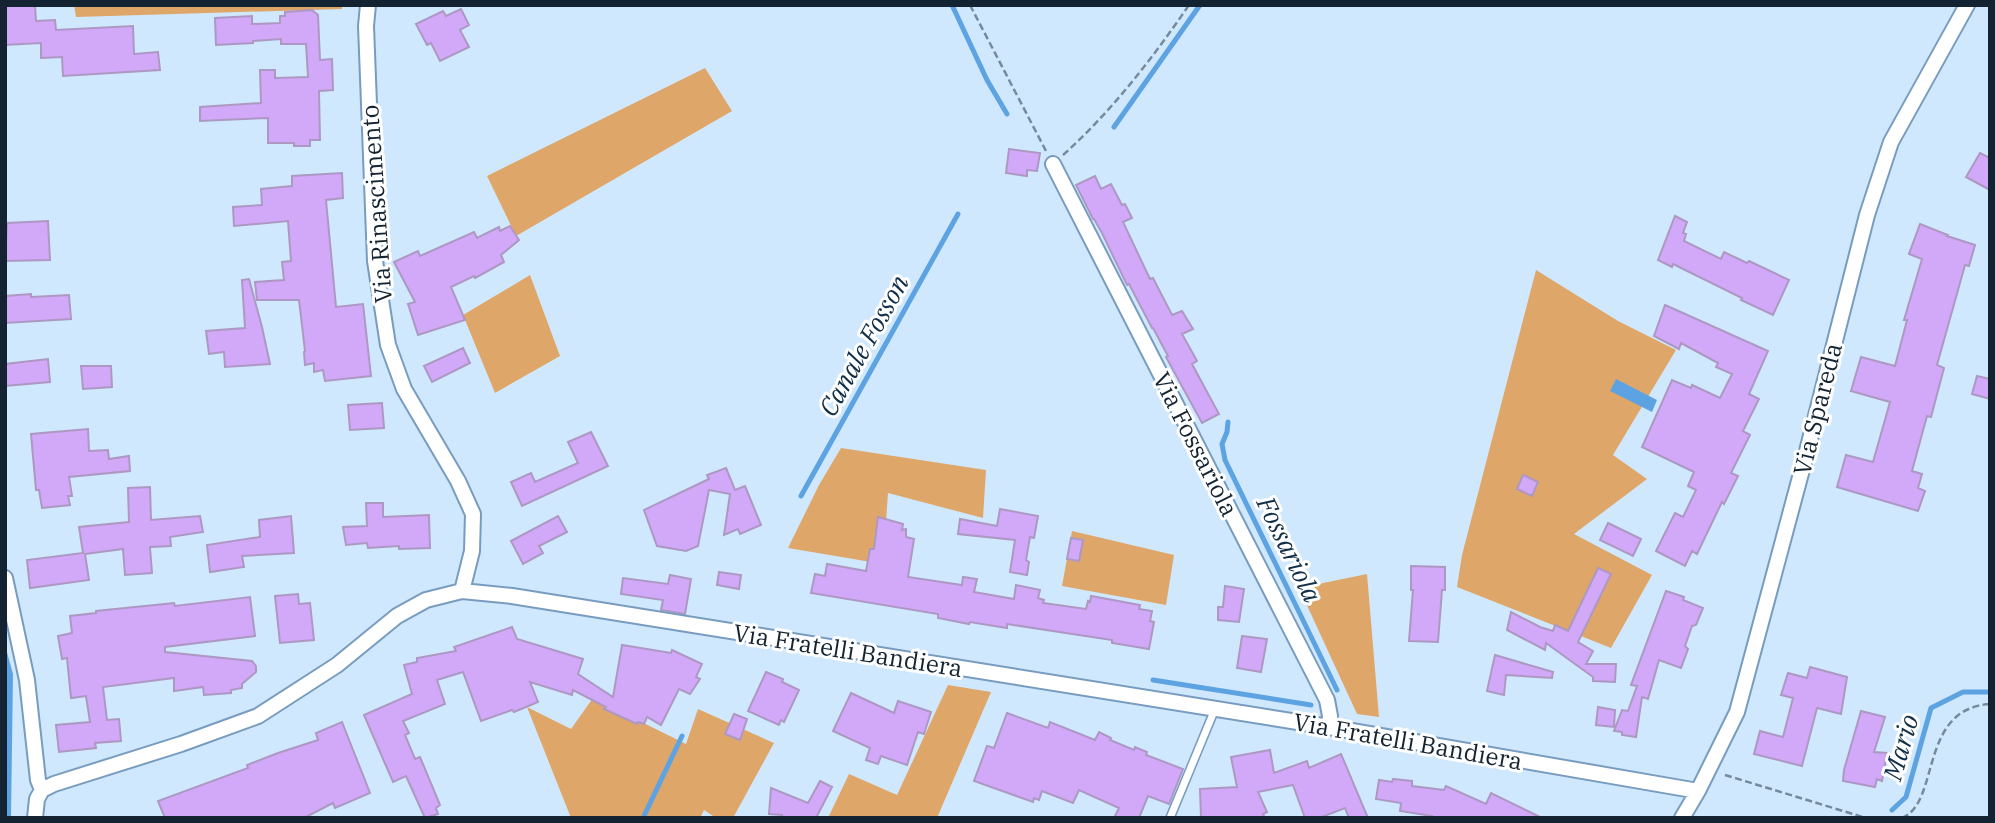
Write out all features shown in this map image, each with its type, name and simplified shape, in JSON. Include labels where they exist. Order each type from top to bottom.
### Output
[{"type":"street","name":"Via Rinascimento","points":[[368,5],[366,26],[375,261],[388,345],[404,389],[458,481],[473,514],[472,551],[463,591]]},
{"type":"street","name":"Via Spareda","points":[[1682,818],[1737,712],[1867,215],[1891,142],[1966,5]]},
{"type":"street","name":"Via Fossariola","points":[[1053,164],[1327,700],[1329,727]]},
{"type":"street","points":[[5,578],[27,680],[38,780],[42,790],[37,799],[35,818]]},
{"type":"street","name":"Via Fratelli Bandiera","points":[[42,790],[258,716],[337,665],[397,615],[426,600],[463,591],[512,596],[1329,727],[1698,791]]},
{"type":"lane","points":[[1170,818],[1215,709]]},
{"type":"path","points":[[971,5],[1053,164],[1094,127],[1189,5]]},
{"type":"path","points":[[1902,818],[1908,815],[1918,802],[1939,742],[1948,725],[1962,712],[1976,705],[1990,704]]},
{"type":"path","points":[[1708,770],[1866,818]]},
{"type":"shaded area","points":[[74,5],[342,5],[342,9],[76,17]]},
{"type":"shaded area","points":[[705,68],[732,111],[516,236],[487,176]]},
{"type":"shaded area","points":[[1536,270],[1618,321],[1676,350],[1613,455],[1647,479],[1574,534],[1652,575],[1611,648],[1457,587],[1462,555]]},
{"type":"shaded area","points":[[530,275],[560,356],[495,393],[463,315]]},
{"type":"shaded area","points":[[841,448],[986,470],[983,518],[888,493],[883,564],[788,548],[819,485]]},
{"type":"shaded area","points":[[1072,531],[1174,555],[1166,605],[1062,586]]},
{"type":"shaded area","points":[[1367,574],[1379,717],[1357,714],[1299,588]]},
{"type":"shaded area","points":[[948,685],[991,692],[937,818],[828,818],[849,774],[897,795]]},
{"type":"shaded area","points":[[593,698],[686,744],[698,709],[774,743],[733,818],[716,818],[704,810],[700,818],[571,818],[527,707],[571,729]]},
{"type":"water","points":[[1616,379],[1657,400],[1652,412],[1610,391]]},
{"type":"water","points":[[5,645],[13,674],[11,818],[5,818]]},
{"type":"building","points":[[5,5],[35,5],[36,21],[55,20],[56,30],[133,26],[134,54],[158,52],[160,70],[63,76],[62,57],[41,58],[41,43],[5,45]]},
{"type":"building","points":[[461,9],[469,25],[460,30],[469,47],[440,61],[431,43],[427,45],[416,24],[443,11],[446,16]]},
{"type":"building","points":[[312,10],[318,15],[320,60],[332,59],[333,90],[319,91],[320,140],[310,140],[310,146],[268,143],[268,118],[200,121],[200,107],[261,103],[260,70],[275,70],[275,78],[308,77],[306,44],[281,44],[281,39],[216,45],[215,18],[252,16],[252,24],[280,23],[280,16],[285,16],[285,12]]},
{"type":"building","points":[[1009,149],[1040,153],[1037,171],[1027,170],[1027,176],[1006,173]]},
{"type":"building","points":[[1980,153],[1990,158],[1990,190],[1966,177]]},
{"type":"building","points":[[342,173],[343,198],[326,200],[336,307],[363,304],[371,376],[325,381],[323,370],[314,372],[314,363],[305,365],[299,300],[257,300],[255,282],[284,280],[282,262],[291,261],[288,221],[234,226],[233,207],[262,205],[261,189],[292,186],[292,176]]},
{"type":"building","points":[[1095,176],[1101,189],[1111,184],[1122,205],[1125,204],[1132,218],[1123,222],[1150,279],[1153,278],[1172,315],[1182,311],[1193,329],[1182,334],[1197,361],[1192,364],[1219,414],[1202,423],[1076,185]]},
{"type":"building","points":[[1675,216],[1687,222],[1683,233],[1686,234],[1684,241],[1721,259],[1724,252],[1789,280],[1773,315],[1673,264],[1672,267],[1658,260]]},
{"type":"building","points":[[48,221],[50,260],[5,261],[7,223]]},
{"type":"building","points":[[1920,224],[1975,245],[1969,266],[1965,265],[1937,365],[1944,368],[1931,417],[1927,416],[1912,471],[1922,474],[1918,488],[1925,491],[1918,511],[1837,487],[1846,455],[1873,462],[1890,402],[1851,391],[1861,357],[1895,366],[1907,320],[1904,320],[1922,259],[1909,254]]},
{"type":"building","points":[[510,226],[519,240],[501,255],[504,262],[451,287],[465,320],[418,335],[408,304],[415,302],[394,262],[418,251],[420,256],[474,232],[477,238],[499,227],[500,231]]},
{"type":"building","points":[[249,279],[270,364],[225,367],[224,352],[209,354],[206,331],[245,328],[242,280]]},
{"type":"building","points":[[31,294],[31,297],[69,295],[71,319],[5,323],[5,296]]},
{"type":"building","points":[[1665,305],[1768,351],[1749,394],[1759,399],[1743,431],[1750,435],[1731,473],[1738,476],[1697,554],[1692,551],[1685,566],[1656,551],[1675,513],[1683,517],[1696,490],[1688,486],[1694,472],[1642,447],[1672,380],[1691,388],[1692,385],[1720,398],[1732,374],[1716,367],[1718,363],[1681,343],[1679,349],[1654,336]]},
{"type":"building","points":[[463,348],[470,363],[432,382],[424,366]]},
{"type":"building","points":[[48,359],[50,382],[5,386],[5,364]]},
{"type":"building","points":[[81,366],[111,366],[112,387],[83,389]]},
{"type":"building","points":[[1977,376],[1990,379],[1990,399],[1972,394]]},
{"type":"building","points":[[382,403],[384,428],[350,430],[348,405]]},
{"type":"building","points":[[88,429],[89,451],[108,450],[109,459],[129,456],[130,471],[69,477],[72,496],[68,496],[70,505],[42,508],[39,490],[36,490],[31,434]]},
{"type":"building","points":[[591,432],[608,466],[522,506],[511,482],[531,473],[535,482],[578,463],[568,442]]},
{"type":"building","points":[[726,468],[735,490],[745,486],[761,525],[740,534],[738,529],[724,535],[730,494],[709,490],[698,546],[686,551],[657,546],[644,510],[709,479],[707,475]]},
{"type":"building","points":[[1523,475],[1538,482],[1532,496],[1517,489]]},
{"type":"building","points":[[150,487],[151,520],[200,516],[203,532],[170,537],[171,546],[150,547],[152,573],[125,575],[123,549],[85,554],[89,580],[30,588],[27,560],[83,553],[79,527],[129,522],[128,488]]},
{"type":"building","points":[[366,503],[383,503],[383,517],[429,515],[430,548],[368,548],[367,543],[346,545],[343,527],[367,526]]},
{"type":"building","points":[[1000,509],[1038,516],[1034,538],[1030,537],[1026,560],[1029,562],[1027,575],[1010,572],[1015,540],[958,534],[960,519],[997,526]]},
{"type":"building","points":[[291,516],[294,553],[242,556],[244,567],[210,572],[207,545],[260,537],[259,520]]},
{"type":"building","points":[[558,516],[567,532],[539,546],[543,553],[523,564],[511,541]]},
{"type":"building","points":[[878,517],[903,524],[902,530],[906,529],[906,537],[914,539],[908,577],[962,585],[963,577],[977,579],[974,592],[1014,599],[1016,585],[1040,590],[1038,598],[1044,600],[1043,603],[1086,609],[1091,596],[1140,605],[1139,609],[1152,611],[1150,621],[1154,622],[1149,649],[1112,643],[1112,640],[1007,624],[1007,628],[969,624],[938,618],[938,614],[811,593],[815,574],[825,576],[827,564],[866,571],[870,549],[874,549]]},
{"type":"building","points":[[1608,523],[1641,539],[1633,556],[1600,540]]},
{"type":"building","points":[[1071,538],[1083,540],[1079,561],[1067,559]]},
{"type":"building","points":[[1411,566],[1445,567],[1445,590],[1442,590],[1438,642],[1409,641],[1413,590]]},
{"type":"building","points":[[1598,568],[1611,574],[1578,642],[1593,651],[1586,664],[1616,664],[1615,682],[1593,681],[1593,677],[1546,643],[1545,650],[1507,630],[1511,612],[1540,627],[1553,631],[1555,625],[1568,631]]},
{"type":"building","points":[[719,572],[741,575],[739,589],[717,585]]},
{"type":"building","points":[[670,575],[691,579],[685,614],[661,610],[663,600],[621,594],[623,578],[668,584]]},
{"type":"building","points":[[1225,586],[1244,589],[1239,622],[1218,620],[1218,607],[1223,607]]},
{"type":"building","points":[[1666,591],[1703,608],[1696,625],[1692,626],[1681,668],[1659,660],[1648,699],[1642,697],[1636,737],[1622,735],[1622,732],[1614,731],[1622,710],[1628,711],[1637,686],[1631,685]]},
{"type":"building","points":[[298,594],[299,604],[310,603],[314,640],[280,643],[275,596]]},
{"type":"building","points":[[250,597],[255,636],[165,647],[165,652],[252,661],[256,672],[242,684],[242,688],[231,690],[231,693],[204,695],[203,687],[174,691],[174,678],[103,687],[107,720],[119,719],[121,741],[95,743],[96,748],[59,752],[56,725],[90,722],[86,696],[71,698],[67,658],[62,659],[58,636],[72,633],[70,616],[96,611],[174,603],[175,606]]},
{"type":"building","points":[[512,627],[517,639],[583,659],[578,674],[613,697],[622,645],[671,653],[672,650],[702,664],[696,677],[700,679],[690,694],[679,689],[661,725],[647,717],[644,724],[637,724],[604,709],[606,707],[573,690],[572,695],[530,682],[538,702],[481,721],[463,672],[437,680],[445,704],[403,721],[409,733],[405,735],[415,759],[420,757],[440,805],[436,808],[438,814],[425,818],[406,776],[393,782],[364,715],[412,694],[404,665],[417,662],[417,658],[456,651],[454,647]]},
{"type":"building","points":[[1242,636],[1267,639],[1261,672],[1237,668]]},
{"type":"building","points":[[1495,655],[1553,672],[1552,678],[1506,675],[1504,695],[1487,691]]},
{"type":"building","points":[[1810,667],[1847,677],[1841,714],[1817,708],[1802,766],[1754,754],[1760,731],[1783,737],[1793,698],[1781,695],[1788,673],[1807,678]]},
{"type":"building","points":[[766,672],[799,690],[784,722],[781,720],[779,725],[748,711]]},
{"type":"building","points":[[851,693],[894,713],[898,701],[931,712],[924,734],[918,732],[907,765],[881,756],[878,764],[866,760],[870,748],[833,731]]},
{"type":"building","points":[[1598,707],[1615,710],[1614,727],[1596,725]]},
{"type":"building","points":[[1861,711],[1885,717],[1874,752],[1887,753],[1882,781],[1877,779],[1875,787],[1843,781]]},
{"type":"building","points":[[1007,713],[1048,728],[1050,722],[1095,740],[1099,732],[1111,738],[1110,740],[1134,750],[1135,747],[1147,752],[1146,755],[1183,769],[1169,804],[1148,796],[1139,818],[1114,818],[1119,808],[1079,790],[1073,803],[1042,791],[1039,800],[1034,798],[1033,802],[974,781],[987,746],[994,748]]},
{"type":"building","points":[[734,714],[747,719],[740,740],[725,734]]},
{"type":"building","points":[[342,722],[370,793],[335,808],[333,803],[304,818],[165,818],[158,801],[248,768],[247,765],[278,753],[318,740],[316,733]]},
{"type":"building","points":[[1270,750],[1274,773],[1307,761],[1309,768],[1341,754],[1368,818],[1349,818],[1345,808],[1319,818],[1305,818],[1293,785],[1258,792],[1267,812],[1263,814],[1265,818],[1201,818],[1200,789],[1237,787],[1231,757]]},
{"type":"building","points":[[1393,779],[1412,781],[1412,786],[1444,790],[1446,786],[1486,804],[1491,793],[1542,818],[1431,818],[1432,816],[1400,811],[1401,803],[1376,799],[1379,780],[1392,782]]},
{"type":"building","points":[[820,781],[832,787],[816,818],[782,818],[782,815],[769,814],[771,788],[808,803]]},
{"type":"waterway","name":"Canale Fosson","points":[[952,5],[987,80],[1007,114]]},
{"type":"waterway","name":"Fossariola","points":[[1114,127],[1200,5]]},
{"type":"waterway","name":"Canale Fosson","points":[[801,496],[958,214]]},
{"type":"waterway","name":"Fossariola","points":[[1228,422],[1222,444],[1225,460],[1337,690]]},
{"type":"waterway","points":[[1153,680],[1311,705]]},
{"type":"waterway","name":"Mario","points":[[1892,810],[1906,797],[1931,708],[1963,692],[1990,692]]},
{"type":"waterway","points":[[643,818],[682,736]]}]
